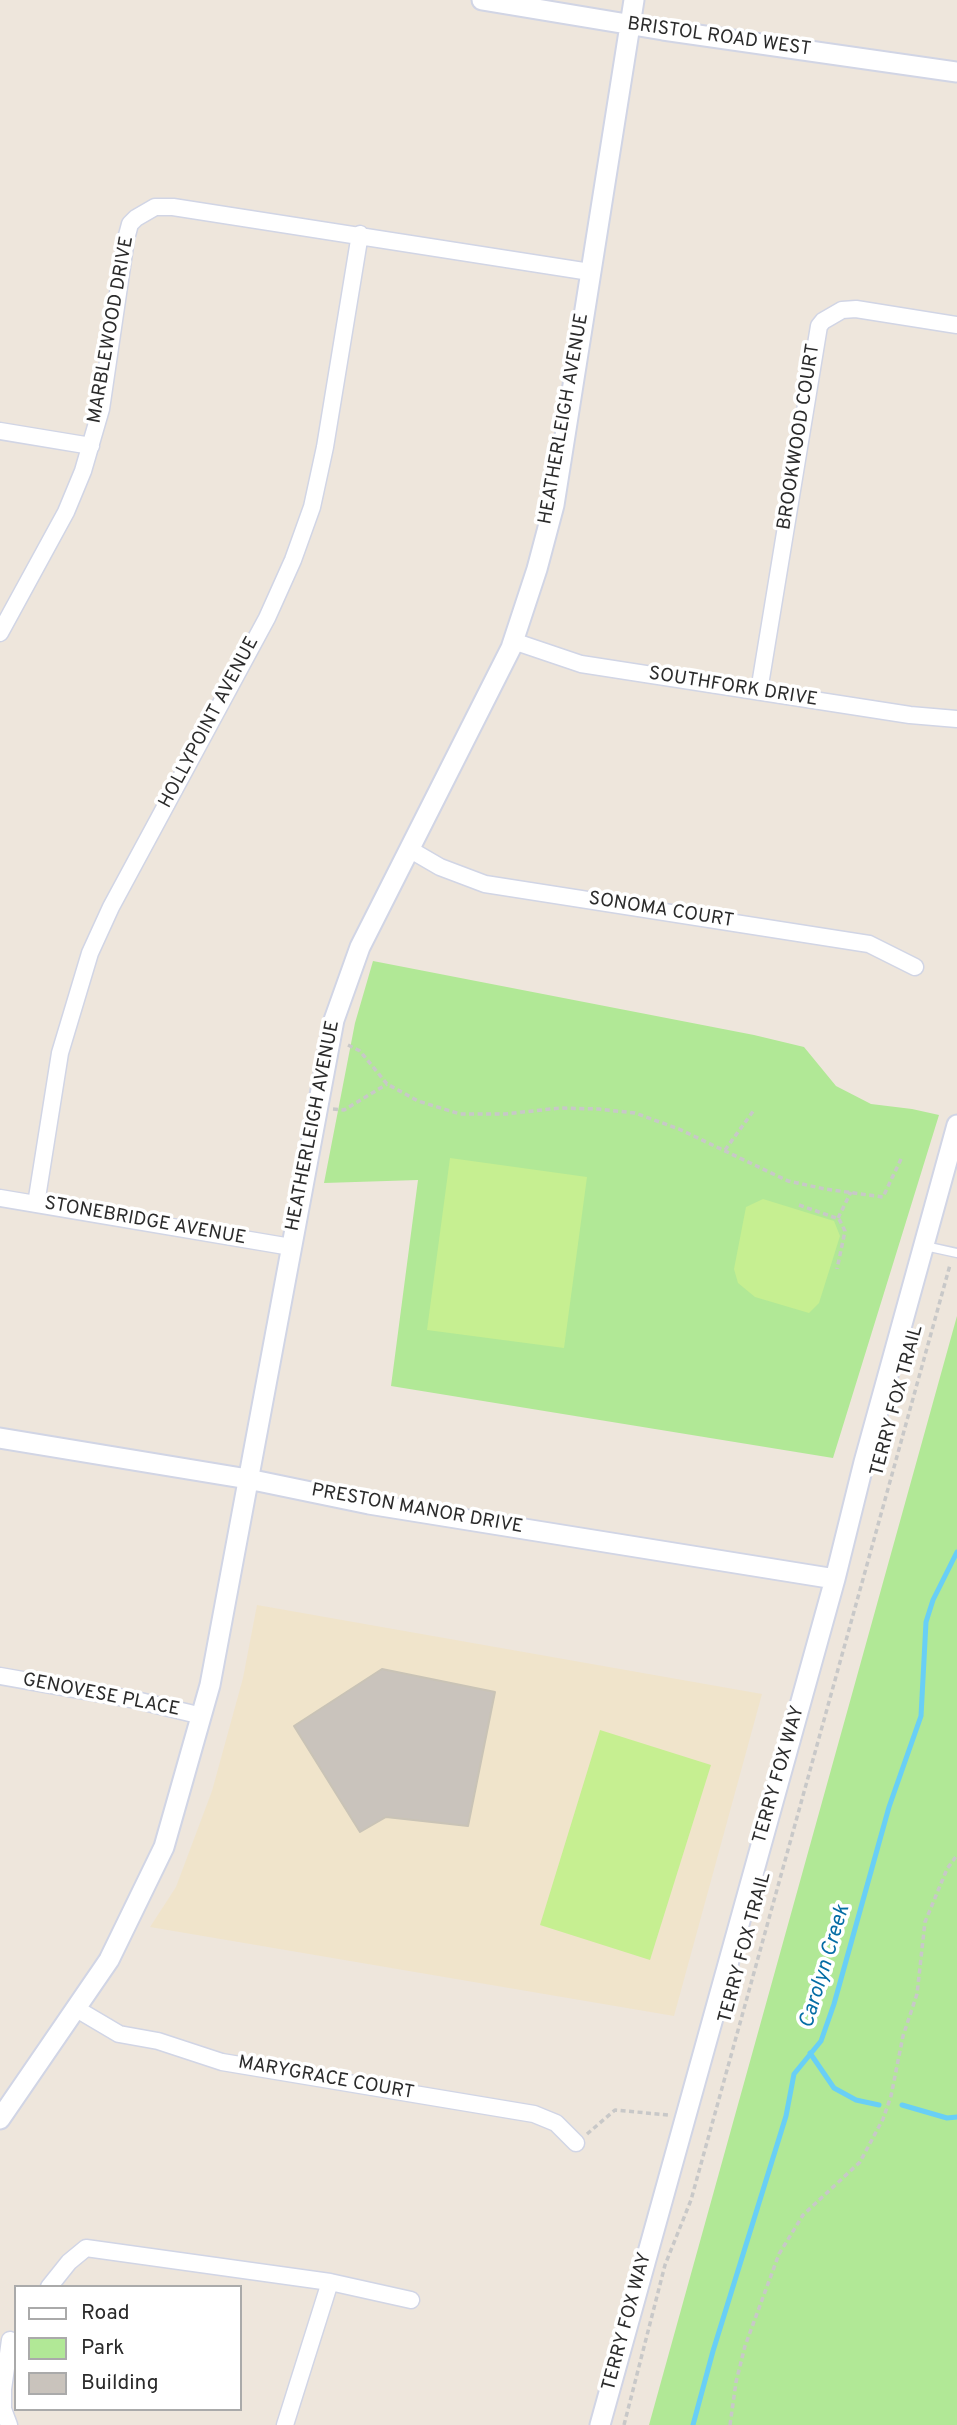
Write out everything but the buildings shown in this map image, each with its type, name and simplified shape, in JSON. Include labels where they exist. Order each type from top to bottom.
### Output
[{"type":"street","name":"BRISTOL ROAD WEST","points":[[482,0],[630,25],[957,72]]},
{"type":"street","name":"HEATHERLEIGH AVENUE","points":[[0,2119],[109,1960],[164,1847],[210,1685],[329,1035],[360,947],[513,641],[537,569],[554,505],[634,0]]},
{"type":"street","name":"MARBLEWOOD DRIVE","points":[[0,633],[66,512],[83,471],[101,409],[126,239],[130,224],[136,218],[155,207],[173,206],[590,272]]},
{"type":"street","name":"HOLLYPOINT AVENUE","points":[[36,1204],[60,1053],[90,953],[111,907],[267,618],[293,561],[312,507],[327,439],[360,234]]},
{"type":"street","name":"BROOKWOOD COURT","points":[[759,691],[820,326],[823,321],[842,310],[856,309],[957,324]]},
{"type":"street","points":[[0,432],[91,446]]},
{"type":"street","name":"SOUTHFORK DRIVE","points":[[513,641],[581,664],[910,715],[957,719]]},
{"type":"street","name":"SONOMA COURT","points":[[409,849],[440,867],[485,884],[869,944],[915,967]]},
{"type":"street","name":"TERRY FOX WAY","points":[[600,2425],[835,1579],[864,1462],[957,1125]]},
{"type":"street","name":"STONEBRIDGE AVENUE","points":[[0,1198],[291,1247]]},
{"type":"street","name":"PRESTON MANOR DRIVE","points":[[0,1438],[248,1479],[369,1504],[835,1579]]},
{"type":"street","name":"GENOVESE PLACE","points":[[0,1676],[136,1700],[202,1716]]},
{"type":"street","name":"MARYGRACE COURT","points":[[75,2008],[119,2034],[158,2041],[222,2062],[534,2114],[556,2123],[576,2143]]},
{"type":"street","points":[[51,2285],[69,2262],[86,2248],[330,2282],[411,2301]]},
{"type":"street","points":[[285,2425],[330,2282]]},
{"type":"street","points":[[9,2335],[3,2409],[9,2425]]},
{"type":"lane","points":[[925,1246],[957,1253]]},
{"type":"path","points":[[329,1035],[359,1051],[387,1084],[418,1101],[460,1114],[505,1114],[560,1108],[635,1113],[679,1129],[789,1181],[883,1197],[901,1159]]},
{"type":"path","points":[[316,1107],[344,1110],[387,1084]]},
{"type":"path","points":[[725,1150],[754,1110]]},
{"type":"path","points":[[838,1218],[850,1192]]},
{"type":"path","points":[[799,1205],[838,1218],[845,1231],[837,1269]]},
{"type":"path","name":"TERRY FOX TRAIL","points":[[624,2425],[665,2265],[691,2200],[947,1274]]},
{"type":"path","points":[[730,2425],[736,2382],[745,2346],[779,2254],[803,2215],[859,2162],[883,2119],[891,2096],[903,2036],[917,1994],[925,1922],[947,1869],[957,1856]]},
{"type":"path","points":[[576,2143],[615,2110],[684,2116]]},
{"type":"shaded area","points":[[257,1605],[762,1694],[674,2016],[150,1927],[176,1887],[212,1791],[243,1678]]},
{"type":"green space","points":[[373,961],[804,1047],[836,1086],[871,1104],[939,1115],[833,1458],[391,1386],[418,1180],[324,1183],[355,1023]]},
{"type":"green space","points":[[450,1158],[587,1177],[564,1348],[427,1330]]},
{"type":"green space","points":[[763,1199],[834,1221],[840,1236],[819,1303],[809,1313],[755,1297],[738,1283],[734,1269],[746,1207]]},
{"type":"green space","points":[[957,1316],[957,2425],[649,2425]]},
{"type":"green space","points":[[600,1730],[711,1765],[650,1960],[540,1925]]},
{"type":"waterway","name":"Carolyn Creek","points":[[693,2425],[713,2351],[786,2116],[794,2074],[821,2041],[834,2004],[889,1807],[921,1716],[926,1622],[933,1600],[957,1552]]},
{"type":"waterway","points":[[810,2053],[834,2088],[856,2100],[879,2105]]},
{"type":"waterway","points":[[902,2105],[947,2118],[957,2117]]}]
